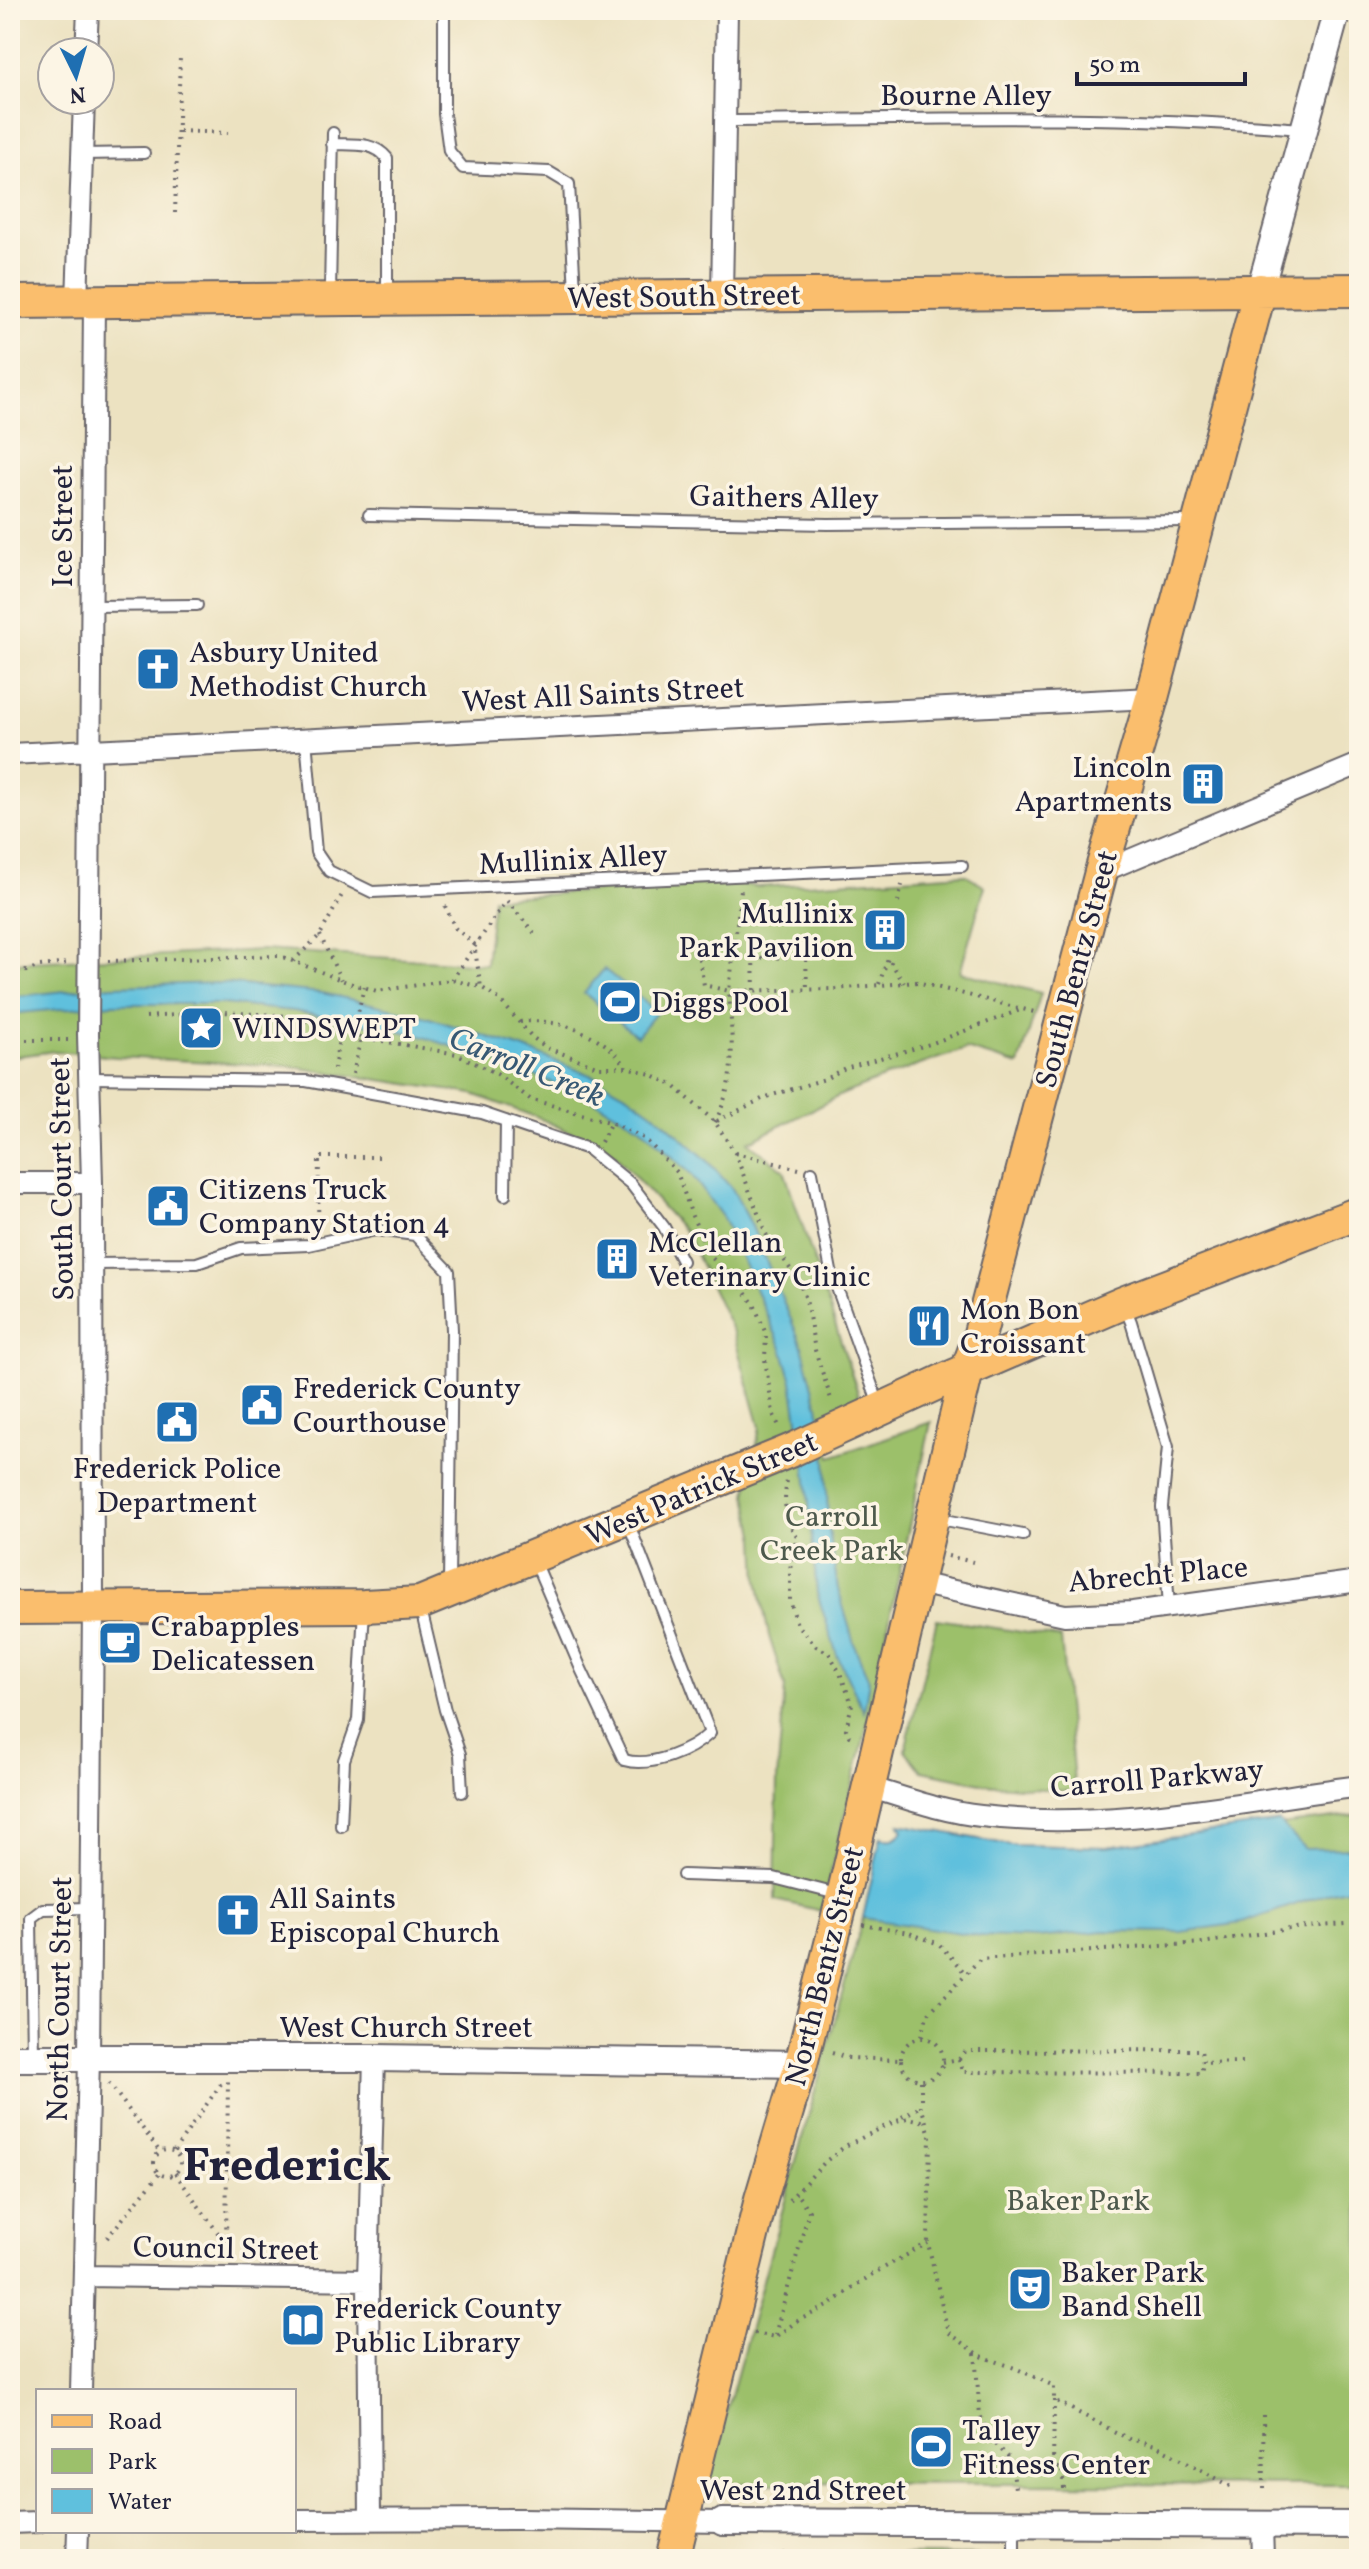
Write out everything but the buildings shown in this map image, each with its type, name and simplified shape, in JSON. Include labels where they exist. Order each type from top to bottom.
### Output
[{"type":"main road","name":"South Bentz Street","points":[[967,1370],[978,1341],[1101,872],[1152,698],[1260,290]]},
{"type":"main road","name":"West South Street","points":[[10,302],[1359,290]]},
{"type":"main road","name":"West Patrick Street","points":[[10,1608],[364,1606],[434,1598],[627,1520],[790,1464],[836,1414],[881,1410],[1123,1303],[1359,1213]]},
{"type":"main road","name":"North Bentz Street","points":[[673,2559],[761,2199],[814,2057],[843,1896],[967,1370]]},
{"type":"street","points":[[87,36],[88,10]]},
{"type":"street","points":[[722,295],[727,10]]},
{"type":"street","points":[[1260,290],[1337,10]]},
{"type":"street","name":"Ice Street","points":[[83,116],[91,606],[90,751]]},
{"type":"street","name":"West All Saints Street","points":[[10,754],[1152,698]]},
{"type":"street","name":"South Court Street","points":[[90,751],[93,1607]]},
{"type":"street","points":[[1101,872],[1359,764]]},
{"type":"street","points":[[10,1183],[92,1183]]},
{"type":"street","name":"Abrecht Place","points":[[917,1583],[1065,1615],[1133,1612],[1359,1581]]},
{"type":"street","name":"North Court Street","points":[[81,2389],[84,2276],[97,2067],[90,1908],[93,1607]]},
{"type":"street","name":"Carroll Parkway","points":[[869,1787],[980,1816],[1057,1821],[1138,1817],[1359,1786]]},
{"type":"street","name":"West Church Street","points":[[22,2058],[97,2067],[374,2058],[771,2061],[814,2057]]},
{"type":"street","points":[[370,2519],[368,2280],[374,2058]]},
{"type":"street","name":"Council Street","points":[[84,2276],[368,2280]]},
{"type":"street","name":"West 2nd Street","points":[[296,2520],[1359,2525]]},
{"type":"street","points":[[10,2523],[36,2522]]},
{"type":"street","points":[[1262,2525],[1263,2559]]},
{"type":"street","points":[[77,2559],[78,2533]]},
{"type":"lane","points":[[444,10],[444,114],[449,151],[463,168],[549,172],[569,184],[575,297]]},
{"type":"lane","name":"Bourne Alley","points":[[724,121],[1140,120],[1203,121],[1304,130]]},
{"type":"lane","points":[[330,299],[332,139],[380,149],[387,158],[387,299]]},
{"type":"lane","points":[[82,154],[144,153]]},
{"type":"lane","name":"Gaithers Alley","points":[[369,515],[828,524],[1198,522]]},
{"type":"lane","points":[[91,606],[197,605]]},
{"type":"lane","name":"Mullinix Alley","points":[[306,739],[316,852],[329,871],[372,892],[962,866]]},
{"type":"lane","points":[[91,1078],[306,1081],[482,1113],[588,1149],[631,1184],[664,1227],[682,1261]]},
{"type":"lane","points":[[505,1195],[506,1121]]},
{"type":"lane","points":[[812,1172],[831,1271],[881,1410]]},
{"type":"lane","points":[[92,1264],[197,1263],[241,1248],[315,1244],[376,1230],[415,1235],[449,1271],[452,1330],[434,1598],[445,1710],[460,1754],[462,1792]]},
{"type":"lane","points":[[1123,1303],[1168,1447],[1162,1507],[1169,1607]]},
{"type":"lane","points":[[933,1518],[1023,1535]]},
{"type":"lane","points":[[534,1558],[624,1760],[634,1763],[651,1761],[698,1745],[710,1733],[627,1520]]},
{"type":"lane","points":[[341,1826],[344,1760],[358,1720],[364,1606]]},
{"type":"lane","points":[[683,1875],[774,1878],[843,1896]]},
{"type":"lane","points":[[22,2058],[31,1918],[43,1909],[90,1908]]},
{"type":"lane","points":[[1014,2522],[1014,2559]]},
{"type":"path","points":[[175,213],[180,57]]},
{"type":"path","points":[[177,131],[228,133]]},
{"type":"path","points":[[715,1122],[729,1086],[733,1053],[729,991],[743,876]]},
{"type":"path","points":[[293,961],[320,935],[351,882]]},
{"type":"path","points":[[495,887],[537,936]]},
{"type":"path","points":[[439,890],[455,928],[474,944],[481,987]]},
{"type":"path","points":[[452,980],[506,901]]},
{"type":"path","points":[[320,935],[341,980]]},
{"type":"path","points":[[696,943],[700,979],[704,985],[729,991],[834,989],[917,982],[1040,1013]]},
{"type":"path","points":[[106,961],[280,956],[377,991],[452,980],[481,987],[499,999],[532,1037],[547,1048],[599,1067],[626,1067],[651,1074],[674,1086],[715,1122],[735,1153],[766,1234],[802,1290],[815,1350],[836,1414]]},
{"type":"path","points":[[754,991],[753,958],[792,957],[806,957],[807,990]]},
{"type":"path","points":[[879,984],[888,958],[904,983]]},
{"type":"path","points":[[10,977],[40,966],[70,963]]},
{"type":"path","points":[[353,1036],[364,987]]},
{"type":"path","points":[[715,1122],[766,1097],[825,1079],[845,1068],[930,1044],[1023,1009]]},
{"type":"path","points":[[520,1022],[535,1020],[566,1026],[619,1053],[626,1067]]},
{"type":"path","points":[[331,1085],[340,1032]]},
{"type":"path","points":[[349,1089],[361,1037]]},
{"type":"path","points":[[10,1040],[71,1040]]},
{"type":"path","points":[[735,1153],[812,1172]]},
{"type":"path","points":[[315,1244],[319,1213],[319,1157],[379,1157]]},
{"type":"path","points":[[790,1464],[786,1514],[797,1537],[790,1569],[790,1600],[797,1625],[816,1646],[829,1653],[852,1704],[846,1729],[849,1736],[865,1744]]},
{"type":"path","points":[[946,1556],[973,1562]]},
{"type":"path","points":[[922,2036],[932,2039],[940,2047],[943,2062],[937,2074],[921,2081],[906,2074],[900,2060],[903,2048],[922,2036],[927,2015],[980,1959],[1202,1943],[1295,1928],[1359,1923]]},
{"type":"path","points":[[859,1924],[909,1933],[939,1944],[965,1973]]},
{"type":"path","points":[[943,2062],[959,2059],[966,2051],[1201,2050],[1203,2063],[1201,2073],[962,2072],[959,2059]]},
{"type":"path","points":[[814,2057],[900,2060]]},
{"type":"path","points":[[1203,2063],[1242,2062]]},
{"type":"path","points":[[97,2067],[160,2152]]},
{"type":"path","points":[[174,2151],[228,2076],[226,2244],[175,2173]]},
{"type":"path","points":[[921,2081],[921,2106],[930,2135],[928,2243],[946,2313],[946,2327],[975,2353],[1054,2386],[1053,2468],[1062,2468],[1064,2489]]},
{"type":"path","points":[[788,2202],[826,2161],[845,2146],[921,2106]]},
{"type":"path","points":[[896,2121],[909,2118],[926,2122]]},
{"type":"path","points":[[174,2151],[181,2164],[175,2173],[160,2173],[154,2165],[155,2158],[160,2152],[174,2151]]},
{"type":"path","points":[[103,2243],[160,2173]]},
{"type":"path","points":[[775,2337],[809,2211],[796,2193]]},
{"type":"path","points":[[753,2332],[775,2337],[799,2320],[828,2306],[871,2275],[928,2243]]},
{"type":"path","points":[[975,2353],[980,2415],[990,2438],[1012,2461],[1015,2489]]},
{"type":"path","points":[[1054,2400],[1129,2439],[1156,2445],[1234,2488]]},
{"type":"path","points":[[1263,2415],[1264,2489]]},
{"type":"path","points":[[704,2552],[710,2559]]},
{"type":"path","points":[[783,2552],[785,2559]]},
{"type":"path","points":[[859,2559],[860,2552]]},
{"type":"path","points":[[988,2559],[994,2552]]},
{"type":"green space","name":"Carroll Creek Park","points":[[965,874],[985,886],[960,972],[1041,993],[1019,1065],[966,1049],[841,1095],[748,1142],[784,1170],[861,1402],[819,1423],[831,1457],[931,1422],[867,1726],[821,1911],[775,1900],[777,1779],[785,1687],[769,1636],[758,1581],[756,1539],[747,1495],[760,1427],[733,1332],[686,1233],[612,1151],[541,1119],[473,1094],[287,1066],[55,1051],[10,1057],[10,963],[263,950],[486,964],[493,898],[728,882],[758,887]]},
{"type":"green space","points":[[937,1619],[1061,1638],[1075,1792],[986,1784],[922,1771],[905,1750]]},
{"type":"green space","name":"Baker Park","points":[[1359,1815],[1359,2485],[707,2483],[863,1918],[881,1837],[891,1840],[899,1836],[903,1830],[900,1824],[1010,1845],[1107,1847]]},
{"type":"green space","points":[[715,2555],[977,2555],[980,2559],[709,2559]]},
{"type":"water","name":"Diggs Pool","points":[[604,969],[657,1012],[637,1036],[584,993]]},
{"type":"water","name":"Carroll Creek","points":[[222,983],[322,993],[417,1014],[525,1049],[595,1077],[628,1095],[707,1160],[733,1190],[751,1224],[802,1346],[818,1406],[826,1461],[828,1523],[838,1589],[856,1650],[869,1680],[864,1712],[837,1655],[817,1593],[806,1471],[792,1381],[782,1348],[723,1218],[691,1174],[640,1127],[589,1098],[515,1067],[414,1034],[293,1011],[223,1004],[112,1004],[10,1014],[10,997],[112,986]]},
{"type":"water","points":[[1279,1822],[1305,1849],[1359,1848],[1359,1887],[1332,1892],[1241,1923],[1181,1932],[1103,1931],[1037,1938],[981,1936],[863,1918],[881,1837],[891,1840],[899,1836],[903,1830],[900,1824],[1010,1845],[1107,1847]]},
{"type":"place","name":"Asbury United Methodist Church","points":[[158,669]]},
{"type":"place","name":"Lincoln Apartments","points":[[1203,784]]},
{"type":"place","name":"Mullinix Park Pavilion","points":[[885,930]]},
{"type":"place","name":"Diggs Pool","points":[[620,1002]]},
{"type":"place","name":"WINDSWEPT","points":[[201,1028]]},
{"type":"place","name":"Citizens Truck Company Station 4","points":[[168,1206]]},
{"type":"place","name":"McClellan Veterinary Clinic","points":[[617,1259]]},
{"type":"place","name":"Mon Bon Croissant","points":[[929,1326]]},
{"type":"place","name":"Frederick County Courthouse","points":[[262,1405]]},
{"type":"place","name":"Frederick Police Department","points":[[177,1422]]},
{"type":"place","name":"Crabapples Delicatessen","points":[[120,1643]]},
{"type":"place","name":"All Saints Episcopal Church","points":[[238,1915]]},
{"type":"place","name":"Baker Park Band Shell","points":[[1030,2289]]},
{"type":"place","name":"Frederick County Public Library","points":[[303,2325]]},
{"type":"place","name":"Talley Fitness Center","points":[[931,2447]]},
{"type":"district","name":"Frederick","points":[[287,2164]]}]
